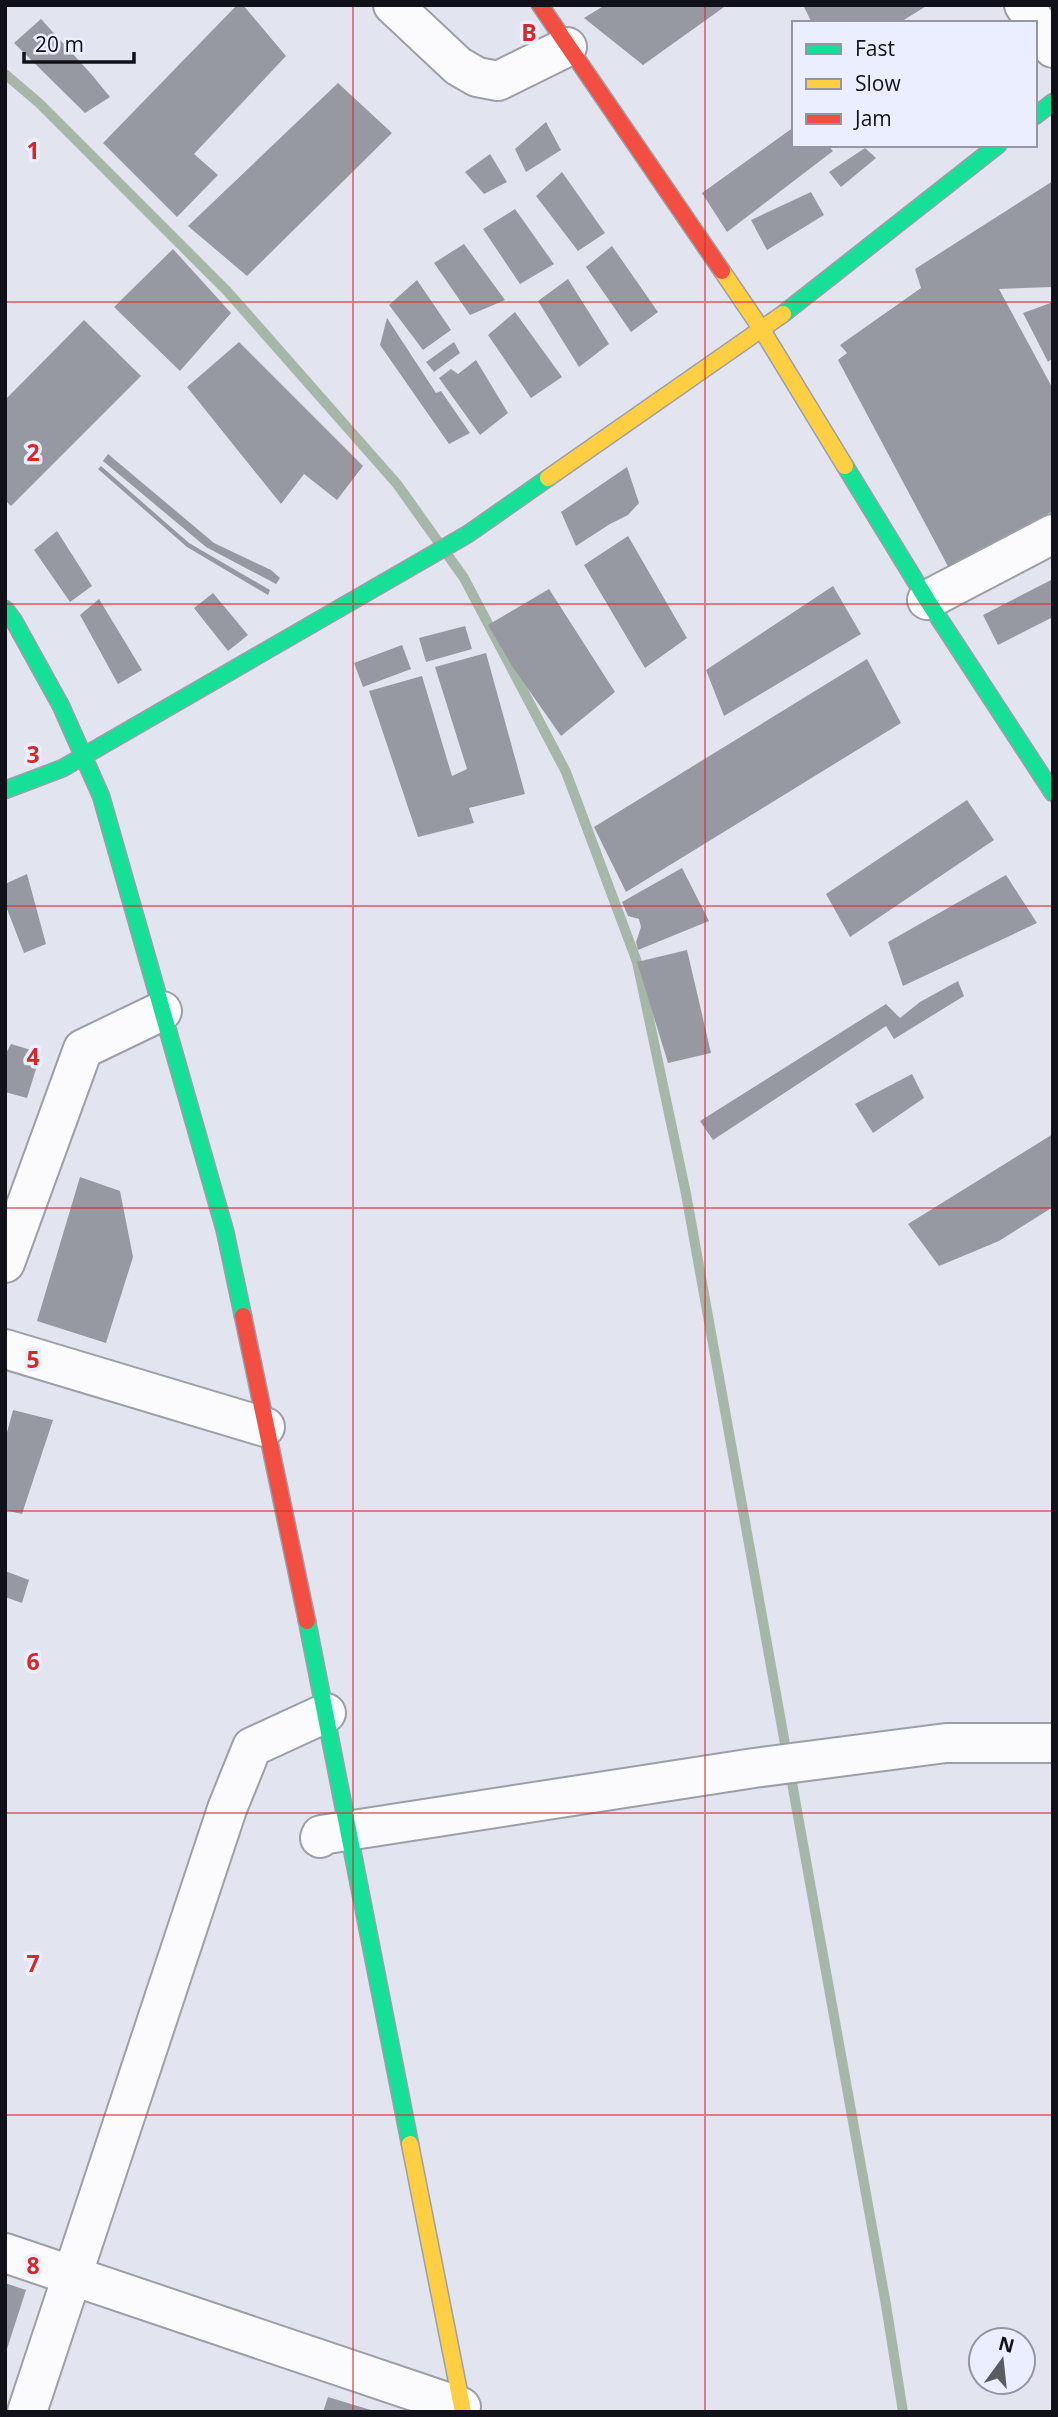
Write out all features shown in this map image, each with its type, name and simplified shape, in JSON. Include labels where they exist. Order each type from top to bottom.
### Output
[{"type":"street","points":[[393,5],[458,66],[477,77],[498,81],[567,47]]},
{"type":"street","points":[[540,5],[762,330],[927,600],[1053,793]]},
{"type":"street","points":[[1024,5],[1035,21]]},
{"type":"street","points":[[1037,24],[1053,48]]},
{"type":"street","points":[[1037,114],[1053,102]]},
{"type":"street","points":[[5,790],[63,768],[468,534],[762,330],[995,147]]},
{"type":"street","points":[[927,600],[1053,534]]},
{"type":"street","points":[[5,610],[14,621],[61,706],[101,796],[225,1231],[326,1713],[335,1834],[460,2410]]},
{"type":"street","points":[[5,1263],[83,1049],[162,1011]]},
{"type":"street","points":[[5,1349],[264,1427]]},
{"type":"street","points":[[27,2412],[226,1809],[252,1747],[326,1713]]},
{"type":"street","points":[[335,1834],[826,1758],[946,1743],[1053,1743]]},
{"type":"street","points":[[5,2253],[460,2410]]},
{"type":"building","points":[[237,5],[243,5],[286,56],[194,154],[218,175],[177,217],[103,143]]},
{"type":"building","points":[[605,5],[727,5],[643,65],[584,18]]},
{"type":"building","points":[[803,5],[928,5],[902,21],[811,21]]},
{"type":"building","points":[[41,19],[110,97],[85,113],[14,43]]},
{"type":"building","points":[[338,83],[392,133],[247,276],[188,226]]},
{"type":"building","points":[[546,122],[561,150],[526,172],[515,149]]},
{"type":"building","points":[[792,128],[792,147],[830,147],[833,151],[727,232],[702,193]]},
{"type":"building","points":[[865,148],[876,158],[841,187],[829,172]]},
{"type":"building","points":[[490,154],[507,182],[484,194],[465,172]]},
{"type":"building","points":[[562,172],[605,233],[578,251],[536,196]]},
{"type":"building","points":[[1053,181],[1053,287],[999,289],[1053,389],[1053,511],[951,572],[838,360],[847,353],[840,345],[921,288],[915,269]]},
{"type":"building","points":[[811,192],[824,215],[767,250],[751,220]]},
{"type":"building","points":[[515,209],[554,264],[520,284],[483,229]]},
{"type":"building","points":[[464,244],[505,300],[470,315],[434,263]]},
{"type":"building","points":[[612,246],[658,312],[631,332],[586,267]]},
{"type":"building","points":[[173,249],[231,313],[180,371],[114,307]]},
{"type":"building","points":[[568,279],[609,344],[579,367],[538,301]]},
{"type":"building","points":[[417,280],[451,330],[423,350],[389,305]]},
{"type":"building","points":[[1053,302],[1053,358],[1048,362],[1023,313]]},
{"type":"building","points":[[515,312],[562,377],[531,398],[488,335]]},
{"type":"building","points":[[387,318],[436,393],[441,391],[470,433],[449,444],[380,345]]},
{"type":"building","points":[[84,320],[141,376],[11,506],[5,500],[5,400]]},
{"type":"building","points":[[239,342],[363,466],[337,500],[304,474],[281,504],[187,387]]},
{"type":"building","points":[[454,342],[460,353],[434,372],[426,362]]},
{"type":"building","points":[[476,360],[508,413],[480,435],[439,378],[451,369],[458,374]]},
{"type":"building","points":[[108,454],[214,543],[271,570],[280,578],[276,584],[206,547],[103,461]]},
{"type":"building","points":[[101,466],[189,543],[270,590],[268,595],[187,547],[98,469]]},
{"type":"building","points":[[627,467],[639,503],[628,515],[576,546],[561,512]]},
{"type":"building","points":[[57,531],[92,586],[70,602],[34,550]]},
{"type":"building","points":[[628,536],[687,638],[645,668],[584,565]]},
{"type":"building","points":[[1053,579],[1053,617],[998,645],[983,615]]},
{"type":"building","points":[[833,586],[861,634],[724,716],[706,670]]},
{"type":"building","points":[[549,589],[615,692],[561,736],[512,666],[488,625]]},
{"type":"building","points":[[213,593],[248,635],[228,651],[194,608]]},
{"type":"building","points":[[99,599],[142,670],[118,684],[80,615]]},
{"type":"building","points":[[465,626],[472,649],[426,662],[419,638]]},
{"type":"building","points":[[402,645],[411,669],[363,687],[354,663]]},
{"type":"building","points":[[486,653],[525,794],[469,808],[474,823],[418,837],[369,691],[422,676],[452,776],[467,769],[435,667]]},
{"type":"building","points":[[867,659],[901,723],[626,892],[594,827]]},
{"type":"building","points":[[967,800],[994,840],[850,937],[826,894]]},
{"type":"building","points":[[682,868],[709,921],[638,950],[636,942],[641,927],[639,919],[628,916],[622,902]]},
{"type":"building","points":[[27,874],[46,944],[24,953],[7,909],[5,910],[5,884]]},
{"type":"building","points":[[1006,875],[1037,923],[903,986],[888,942]]},
{"type":"building","points":[[687,950],[711,1053],[668,1063],[637,962]]},
{"type":"building","points":[[958,981],[964,996],[894,1039],[886,1026],[713,1140],[700,1121],[886,1004],[900,1018],[920,1002]]},
{"type":"building","points":[[11,1044],[41,1053],[27,1098],[5,1092],[5,1055]]},
{"type":"building","points":[[912,1074],[924,1098],[873,1133],[855,1104]]},
{"type":"building","points":[[1053,1134],[1053,1207],[999,1241],[939,1266],[908,1224]]},
{"type":"building","points":[[80,1177],[120,1191],[133,1257],[106,1343],[37,1321]]},
{"type":"building","points":[[13,1410],[53,1420],[22,1514],[5,1510],[5,1440]]},
{"type":"building","points":[[5,1571],[29,1580],[22,1603],[5,1597]]},
{"type":"building","points":[[5,2283],[26,2290],[6,2352],[5,2351]]},
{"type":"building","points":[[328,2397],[374,2411],[374,2412],[323,2412]]},
{"type":"waterway","points":[[5,74],[39,103],[227,291],[397,484],[464,578],[566,772],[637,962],[686,1194],[903,2412]]},
{"type":"traffic: fast","points":[[1037,114],[1053,102]]},
{"type":"traffic: fast","points":[[783,314],[995,147]]},
{"type":"traffic: fast","points":[[845,466],[927,600],[1053,793]]},
{"type":"traffic: fast","points":[[5,790],[63,768],[468,534],[548,478]]},
{"type":"traffic: fast","points":[[5,609],[61,706],[101,796],[225,1231],[243,1316]]},
{"type":"traffic: fast","points":[[307,1621],[410,2144]]},
{"type":"traffic: slow","points":[[722,271],[762,330],[845,466]]},
{"type":"traffic: slow","points":[[548,478],[783,314]]},
{"type":"traffic: slow","points":[[410,2144],[463,2412]]},
{"type":"traffic: jam","points":[[540,5],[722,271]]},
{"type":"traffic: jam","points":[[243,1316],[307,1621]]}]
